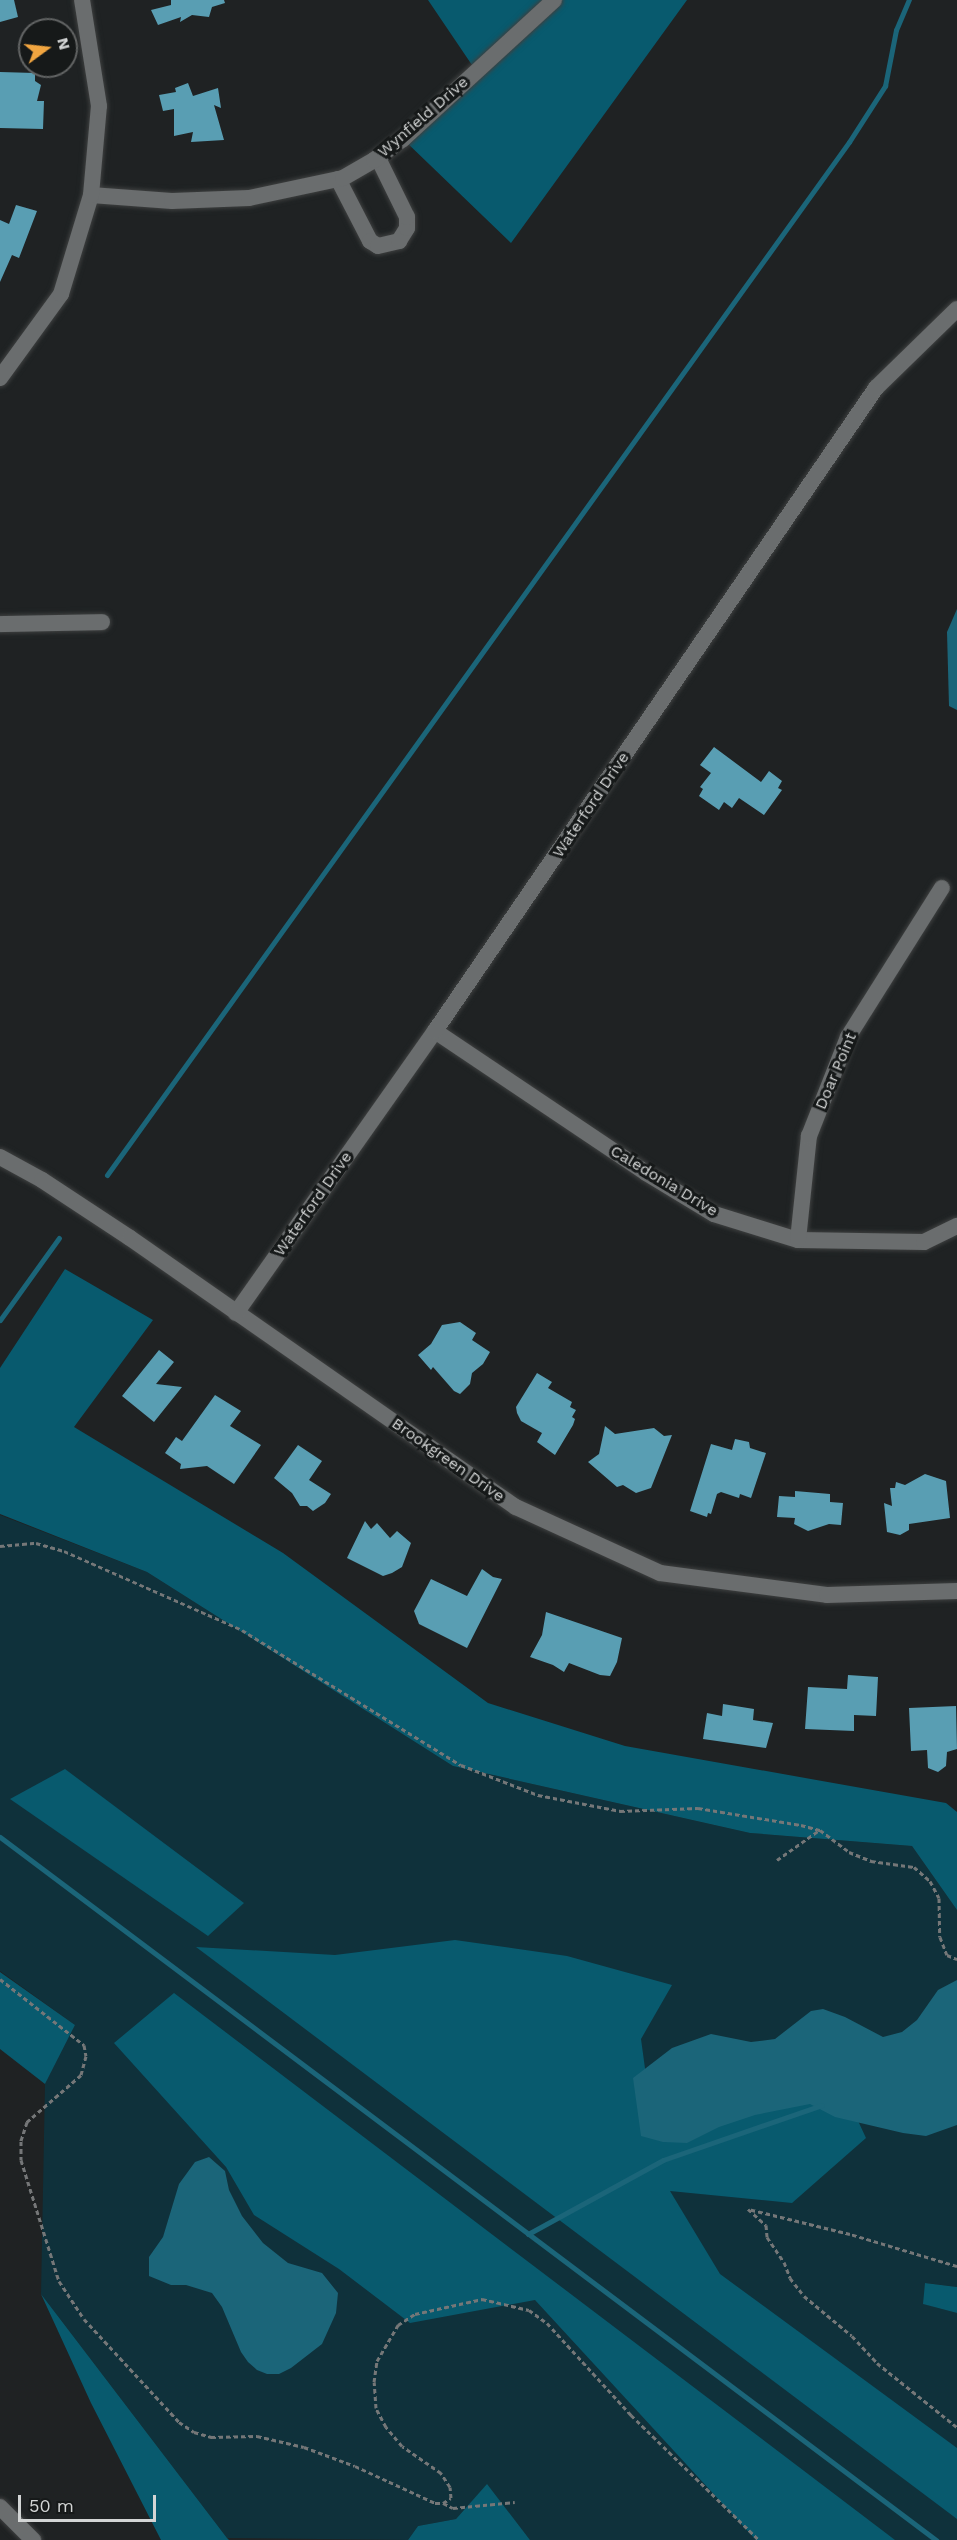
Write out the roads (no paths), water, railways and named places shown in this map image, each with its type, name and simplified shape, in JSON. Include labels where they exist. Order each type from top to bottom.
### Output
[{"type":"street","points":[[0,378],[61,294],[91,195],[99,106],[82,0]]},
{"type":"street","name":"Wynfield Drive","points":[[91,195],[172,201],[249,198],[338,179],[378,158],[403,139],[554,0]]},
{"type":"street","points":[[338,179],[370,241],[378,246],[399,241],[407,228],[407,217],[378,158]]},
{"type":"street","name":"Waterford Drive","points":[[236,1312],[435,1031],[876,388],[957,309]]},
{"type":"street","points":[[0,624],[102,622]]},
{"type":"street","name":"Doar Point","points":[[798,1240],[809,1136],[848,1037],[942,888]]},
{"type":"street","name":"Caledonia Drive","points":[[435,1031],[646,1173],[714,1214],[798,1240],[924,1242],[957,1226]]},
{"type":"street","name":"Brookgreen Drive","points":[[0,1157],[42,1180],[516,1507],[660,1573],[827,1594],[957,1591]]},
{"type":"street","points":[[0,2507],[33,2540]]},
{"type":"waterway","points":[[107,1175],[849,142],[885,86],[896,30],[909,0]]},
{"type":"waterway","points":[[0,1320],[59,1238]]},
{"type":"waterway","points":[[0,1837],[936,2540]]},
{"type":"waterway","points":[[528,2234],[663,2160],[822,2105]]}]
